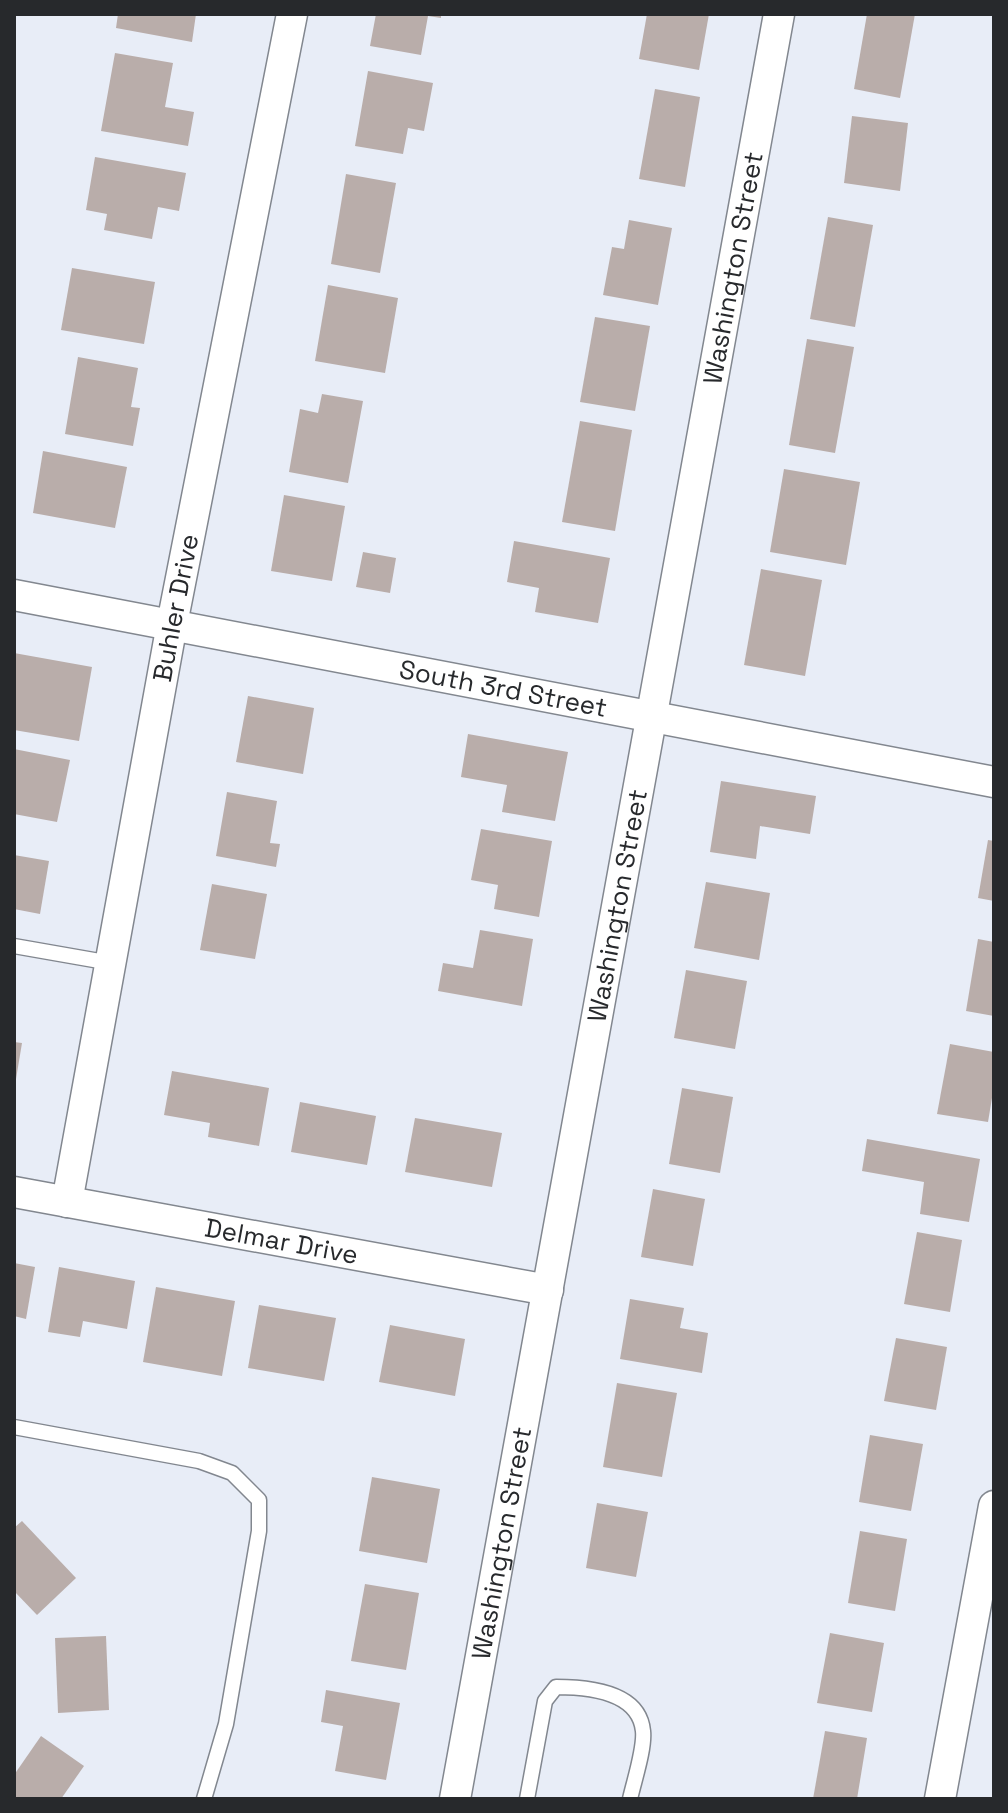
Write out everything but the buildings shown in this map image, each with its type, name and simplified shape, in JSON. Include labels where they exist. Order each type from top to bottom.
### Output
[{"type":"street","name":"Buhler Drive","points":[[67,1202],[172,624],[292,14]]},
{"type":"street","name":"Washington Street","points":[[455,1799],[779,14]]},
{"type":"street","name":"South 3rd Street","points":[[14,595],[994,782]]},
{"type":"street","name":"Delmar Drive","points":[[14,1192],[548,1290]]},
{"type":"street","points":[[940,1799],[994,1506]]},
{"type":"lane","points":[[14,946],[111,963]]},
{"type":"lane","points":[[14,1427],[199,1461],[232,1473],[259,1500],[259,1531],[226,1724],[204,1799]]},
{"type":"lane","points":[[527,1799],[545,1701],[556,1687],[574,1687],[624,1698],[637,1711],[643,1732],[630,1799]]}]
